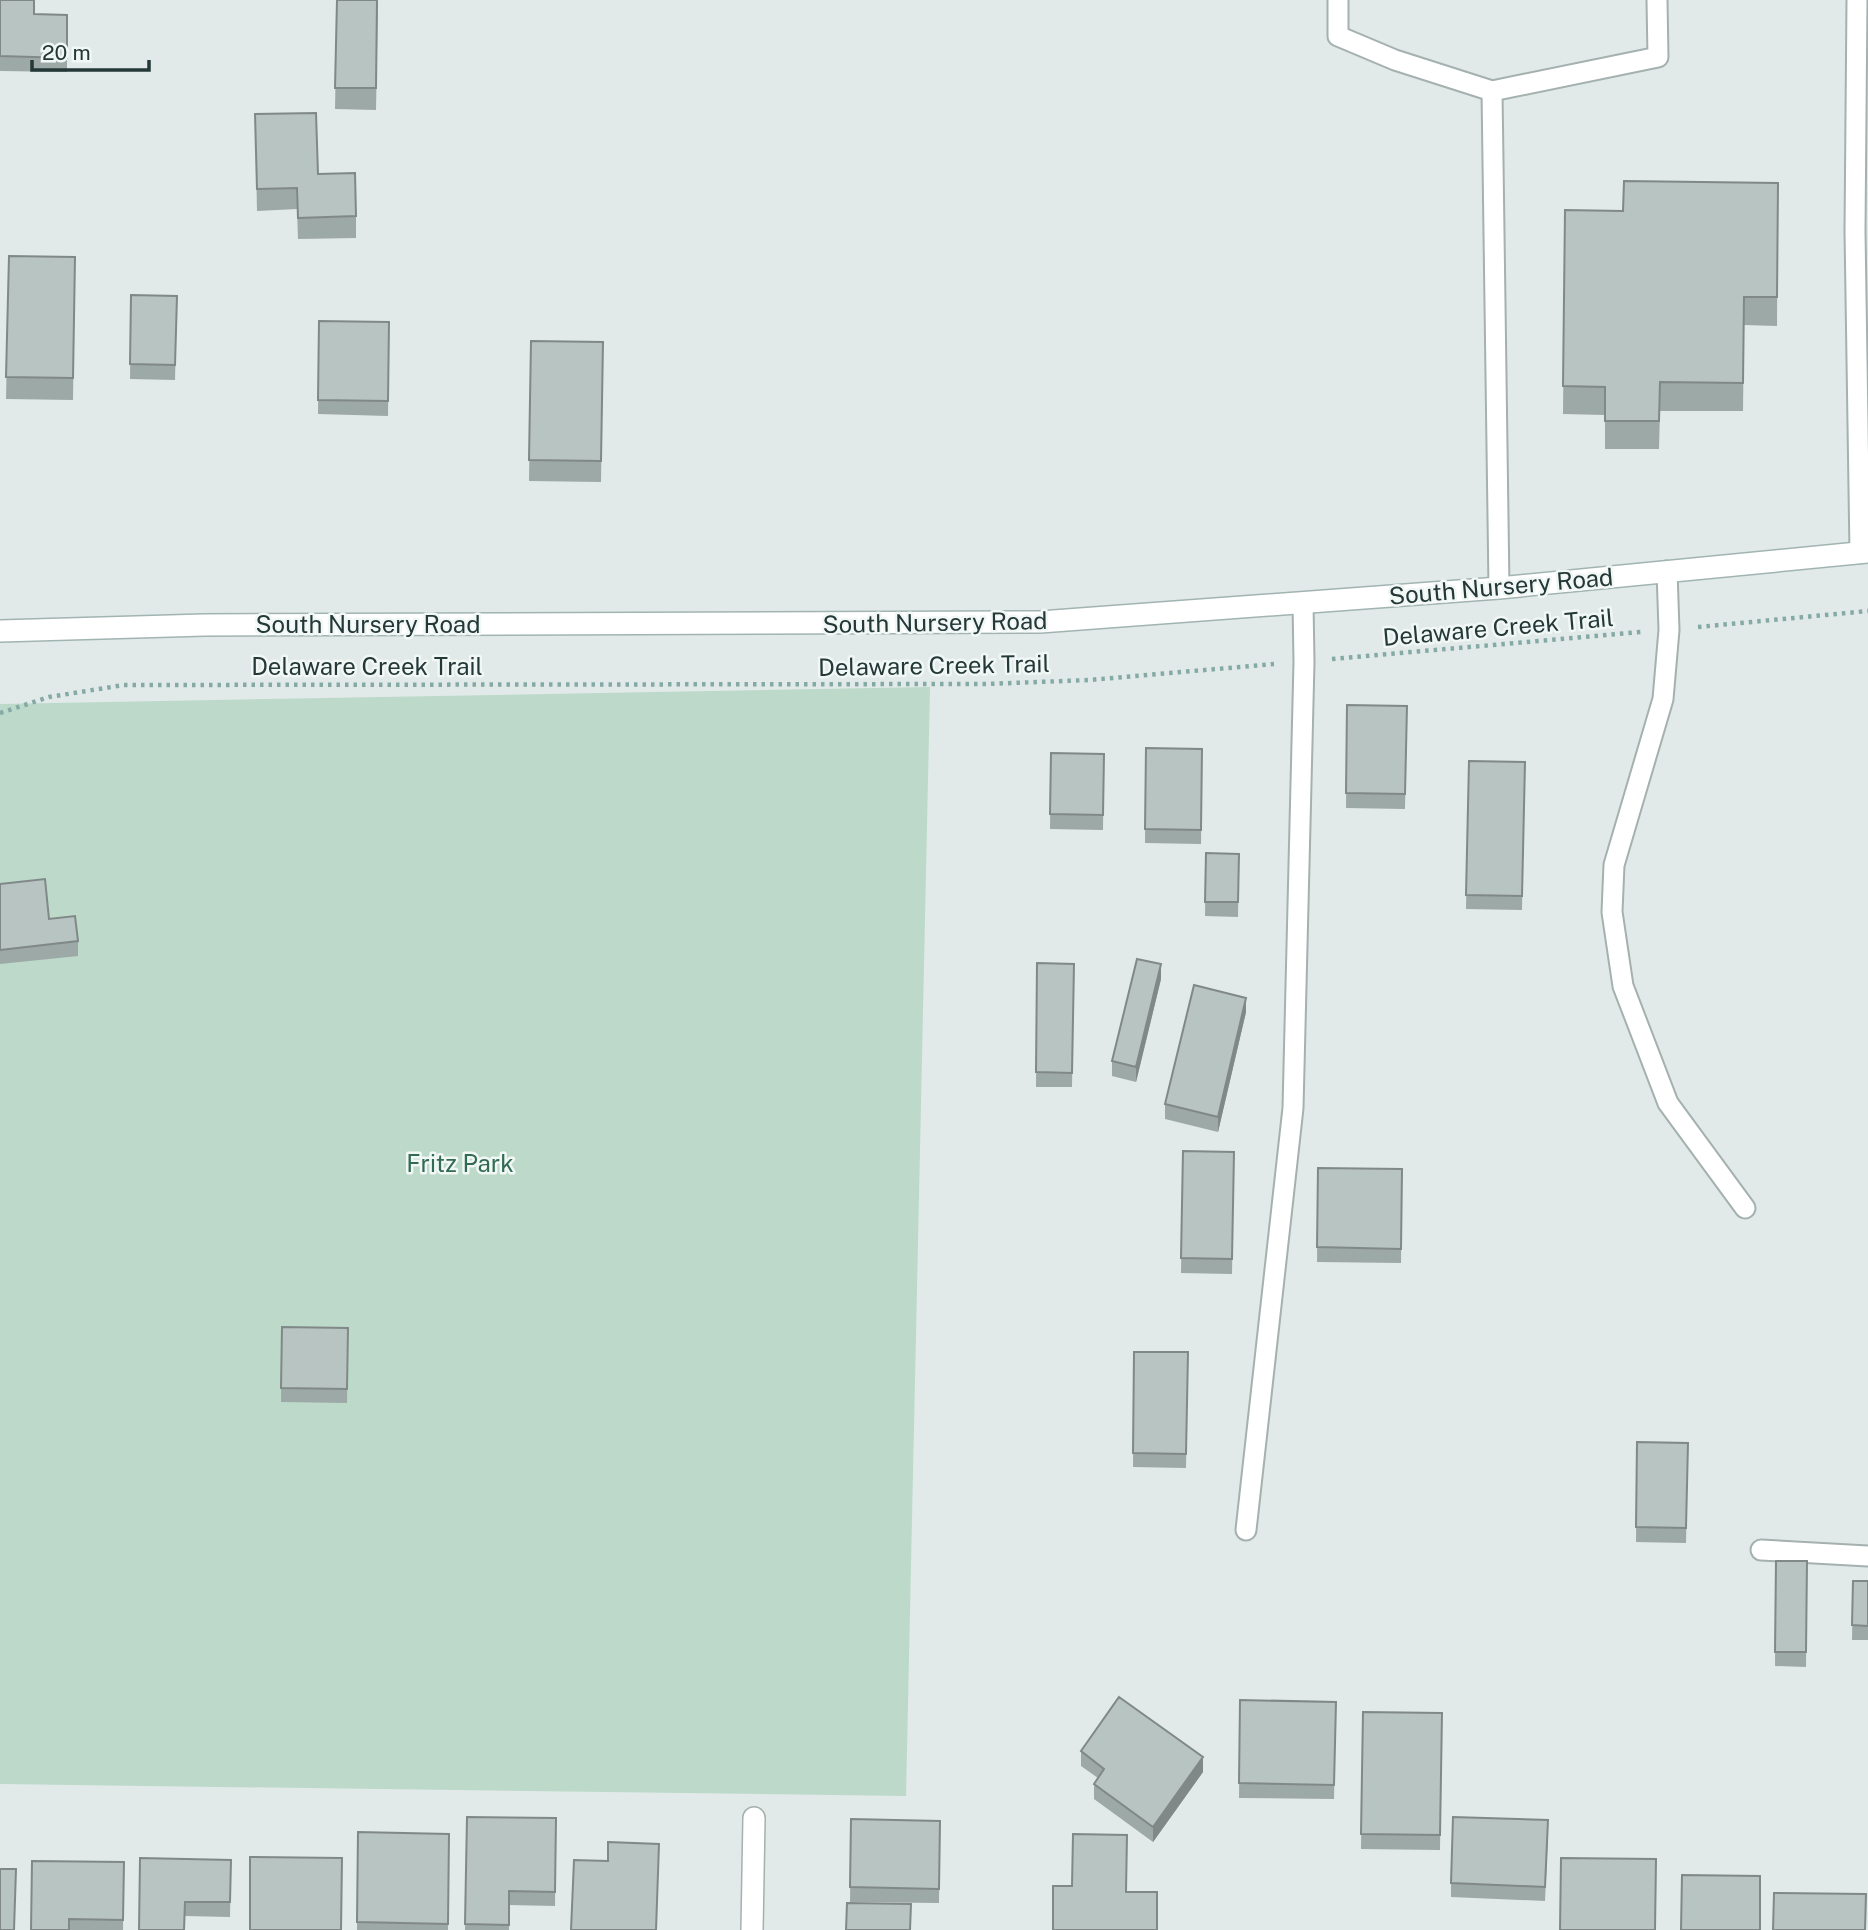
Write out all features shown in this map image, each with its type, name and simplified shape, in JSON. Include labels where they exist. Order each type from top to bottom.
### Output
[{"type":"street","name":"South Nursery Road","points":[[0,631],[204,625],[1040,622],[1499,588],[1864,553]]},
{"type":"street","points":[[752,1930],[754,1818]]},
{"type":"lane","points":[[1338,0],[1338,36],[1395,60],[1492,91],[1658,57],[1657,0]]},
{"type":"lane","points":[[1857,0],[1855,230],[1864,553]]},
{"type":"lane","points":[[1492,91],[1499,588]]},
{"type":"lane","points":[[1667,571],[1669,630],[1663,699],[1614,865],[1612,912],[1623,986],[1668,1103],[1745,1208]]},
{"type":"lane","points":[[1246,1530],[1293,1108],[1304,662],[1303,603]]},
{"type":"lane","points":[[1761,1550],[1868,1556]]},
{"type":"path","name":"Delaware Creek Trail","points":[[0,713],[49,697],[124,685],[987,684],[1089,680],[1868,611]]},
{"type":"green space","name":"Fritz Park","points":[[930,687],[906,1796],[0,1784],[0,704]]},
{"type":"building","points":[[0,0],[34,0],[34,14],[67,15],[67,58],[0,56]]},
{"type":"building","points":[[337,0],[377,0],[376,88],[335,88]]},
{"type":"building","points":[[316,113],[318,174],[355,173],[356,216],[298,218],[297,188],[257,189],[255,114]]},
{"type":"building","points":[[1624,181],[1778,183],[1777,297],[1744,297],[1743,383],[1660,382],[1659,421],[1605,421],[1605,387],[1563,386],[1565,210],[1623,211]]},
{"type":"building","points":[[9,256],[75,257],[73,378],[6,377]]},
{"type":"building","points":[[131,295],[177,296],[175,365],[130,364]]},
{"type":"building","points":[[319,321],[389,322],[388,401],[318,400]]},
{"type":"building","points":[[531,341],[603,342],[601,461],[529,460]]},
{"type":"building","points":[[1347,705],[1407,706],[1405,794],[1346,793]]},
{"type":"building","points":[[1146,748],[1202,749],[1201,830],[1145,829]]},
{"type":"building","points":[[1051,753],[1104,754],[1103,815],[1050,814]]},
{"type":"building","points":[[1469,761],[1525,762],[1522,896],[1466,895]]},
{"type":"building","points":[[1206,853],[1239,854],[1238,902],[1205,902]]},
{"type":"building","points":[[45,879],[49,919],[75,916],[78,941],[0,950],[0,884]]},
{"type":"building","points":[[1137,959],[1161,964],[1136,1067],[1112,1061]]},
{"type":"building","points":[[1037,963],[1074,964],[1072,1073],[1036,1072]]},
{"type":"building","points":[[1194,985],[1246,998],[1218,1117],[1165,1104]]},
{"type":"building","points":[[1183,1151],[1234,1152],[1232,1259],[1181,1258]]},
{"type":"building","points":[[1318,1168],[1402,1169],[1401,1249],[1317,1247]]},
{"type":"building","points":[[282,1327],[348,1328],[347,1389],[281,1388]]},
{"type":"building","points":[[1134,1352],[1188,1352],[1186,1454],[1133,1453]]},
{"type":"building","points":[[1637,1442],[1688,1443],[1686,1528],[1636,1527]]},
{"type":"building","points":[[1776,1561],[1807,1561],[1806,1652],[1775,1652]]},
{"type":"building","points":[[1853,1581],[1868,1581],[1868,1626],[1852,1625]]},
{"type":"building","points":[[1119,1697],[1203,1757],[1153,1827],[1094,1784],[1104,1769],[1081,1751]]},
{"type":"building","points":[[1240,1700],[1336,1702],[1334,1785],[1239,1783]]},
{"type":"building","points":[[1363,1712],[1442,1713],[1440,1835],[1361,1834]]},
{"type":"building","points":[[467,1817],[556,1818],[555,1892],[509,1891],[509,1925],[465,1924]]},
{"type":"building","points":[[1453,1817],[1548,1820],[1545,1887],[1451,1883]]},
{"type":"building","points":[[851,1819],[940,1821],[939,1889],[850,1887]]},
{"type":"building","points":[[358,1832],[449,1834],[448,1924],[357,1922]]},
{"type":"building","points":[[1073,1834],[1127,1835],[1126,1892],[1157,1892],[1157,1930],[1053,1930],[1053,1886],[1072,1886]]},
{"type":"building","points":[[608,1842],[659,1844],[656,1930],[571,1930],[574,1860],[608,1861]]},
{"type":"building","points":[[250,1857],[342,1858],[341,1930],[250,1930]]},
{"type":"building","points":[[140,1858],[231,1860],[230,1902],[185,1902],[184,1930],[139,1930]]},
{"type":"building","points":[[1561,1858],[1656,1859],[1655,1930],[1560,1930]]},
{"type":"building","points":[[32,1861],[124,1862],[123,1920],[69,1919],[69,1930],[31,1930]]},
{"type":"building","points":[[0,1869],[16,1869],[14,1930],[0,1930]]},
{"type":"building","points":[[1682,1875],[1760,1876],[1760,1930],[1681,1930]]},
{"type":"building","points":[[1774,1893],[1866,1894],[1865,1930],[1773,1930]]},
{"type":"building","points":[[847,1903],[911,1904],[910,1930],[846,1930]]}]
